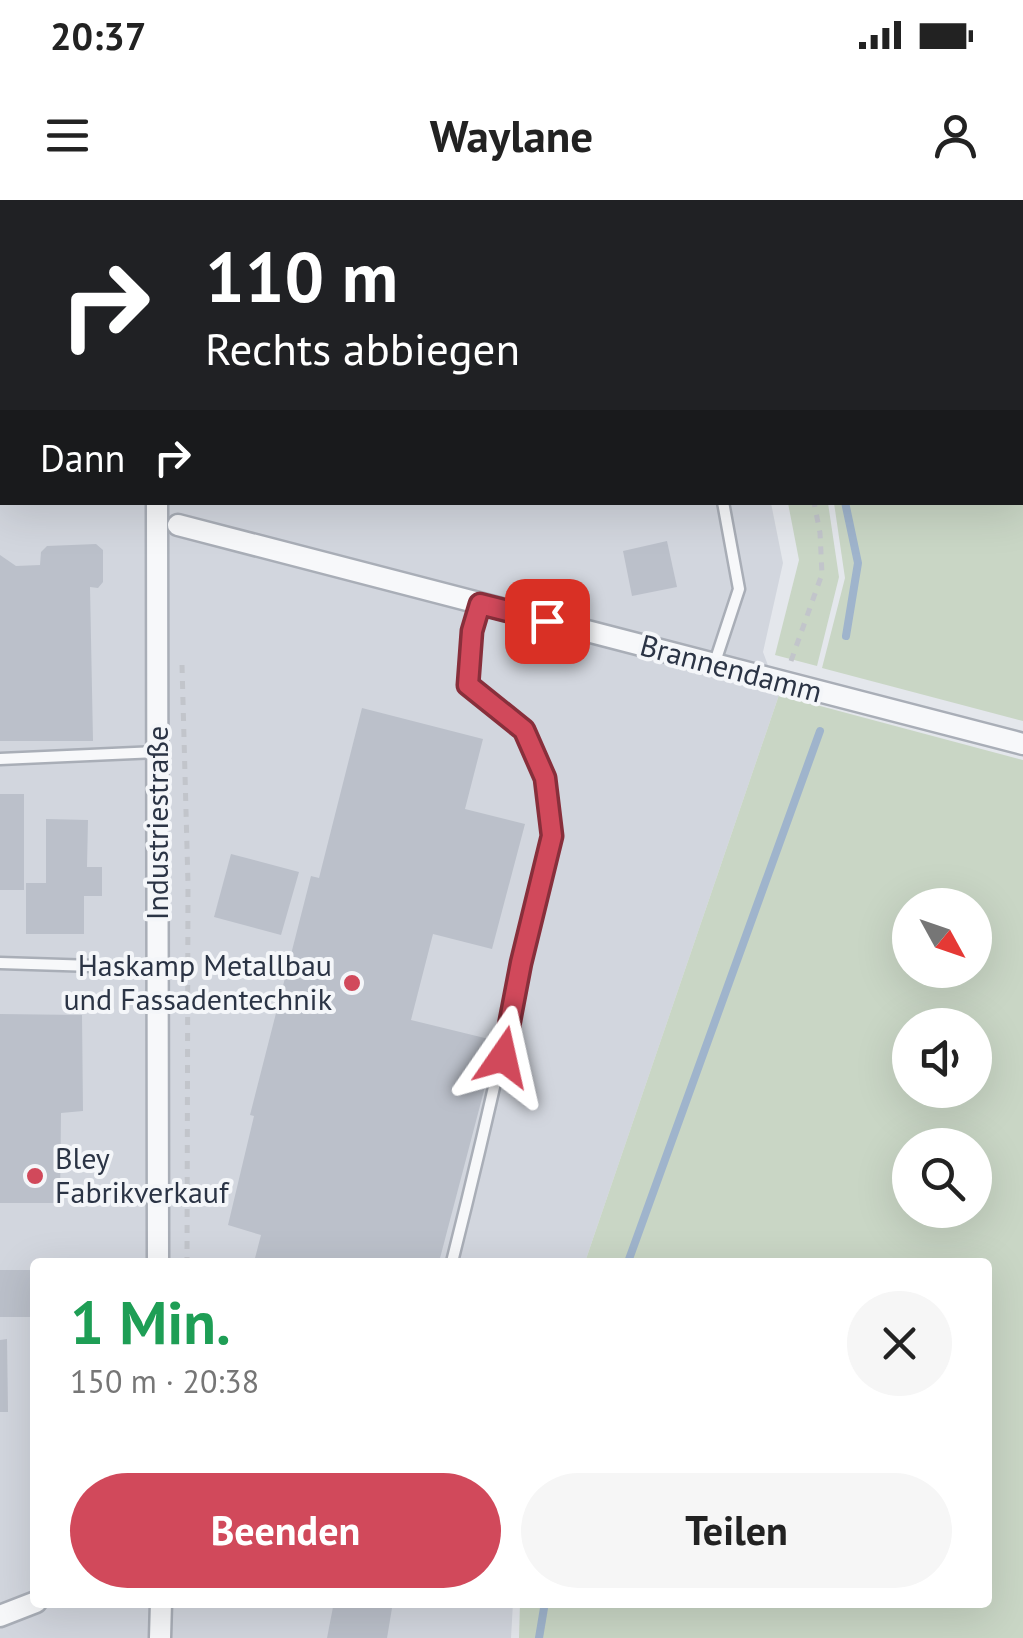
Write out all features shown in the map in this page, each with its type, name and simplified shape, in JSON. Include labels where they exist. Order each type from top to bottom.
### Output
[{"type":"street","name":"Industriestraße","points":[[158,505],[158,1258]]},
{"type":"street","name":"Brannendamm","points":[[178,525],[1023,744]]},
{"type":"street","points":[[0,1616],[30,1604]]},
{"type":"street","points":[[160,1608],[160,1638]]},
{"type":"lane","name":"Brannendamm","points":[[161,505],[178,525]]},
{"type":"lane","points":[[714,665],[739,589],[724,505]]},
{"type":"lane","points":[[453,1258],[497,1085],[552,836],[545,778],[524,730],[468,685],[472,631],[480,604]]},
{"type":"lane","points":[[0,759],[158,752]]},
{"type":"lane","points":[[0,963],[158,968]]},
{"type":"path","points":[[784,683],[822,574],[815,505]]},
{"type":"path","points":[[182,664],[188,884],[187,1258]]},
{"type":"shaded area","points":[[0,505],[771,505],[783,563],[763,652],[779,695],[586,1258],[30,1258],[30,1608],[513,1608],[511,1638],[0,1638]]},
{"type":"green space","points":[[788,505],[828,505],[839,577],[817,666],[775,655],[799,560]]},
{"type":"green space","points":[[834,505],[1023,505],[1023,721],[822,668],[845,578]]},
{"type":"green space","points":[[779,695],[1023,760],[1023,1638],[519,1638],[520,1608],[992,1608],[992,1258],[586,1258]]},
{"type":"building","points":[[667,541],[677,587],[632,596],[623,551]]},
{"type":"building","points":[[96,544],[103,550],[103,582],[98,588],[90,587],[93,741],[0,741],[0,555],[16,566],[40,565],[41,552],[47,546]]},
{"type":"building","name":"Haskamp Metallbau und Fassadentechnik","points":[[362,708],[483,739],[465,809],[525,824],[492,949],[433,934],[411,1020],[497,1041],[440,1258],[255,1258],[261,1235],[228,1225],[254,1116],[250,1115],[311,876],[319,878]]},
{"type":"building","points":[[0,794],[24,794],[24,890],[0,890]]},
{"type":"building","points":[[46,819],[88,820],[87,867],[102,867],[102,896],[84,896],[84,934],[26,934],[26,883],[46,883]]},
{"type":"building","points":[[231,854],[299,872],[281,935],[214,917]]},
{"type":"building","points":[[0,1014],[82,1015],[83,1111],[61,1113],[60,1203],[0,1203]]},
{"type":"building","points":[[0,1270],[30,1270],[30,1317],[0,1317]]},
{"type":"building","points":[[7,1339],[8,1412],[0,1412],[0,1340]]},
{"type":"building","points":[[333,1608],[392,1608],[387,1638],[327,1638]]},
{"type":"waterway","points":[[846,505],[858,563],[846,636]]},
{"type":"waterway","points":[[629,1258],[820,731]]},
{"type":"waterway","points":[[539,1638],[544,1608]]},
{"type":"place","name":"Haskamp Metallbau und Fassadentechnik","points":[[352,983]]},
{"type":"place","name":"Bley Fabrikverkauf","points":[[35,1176]]},
{"type":"route","points":[[503,1057],[552,836],[545,778],[524,730],[468,685],[472,631],[480,604],[547,621]]}]
